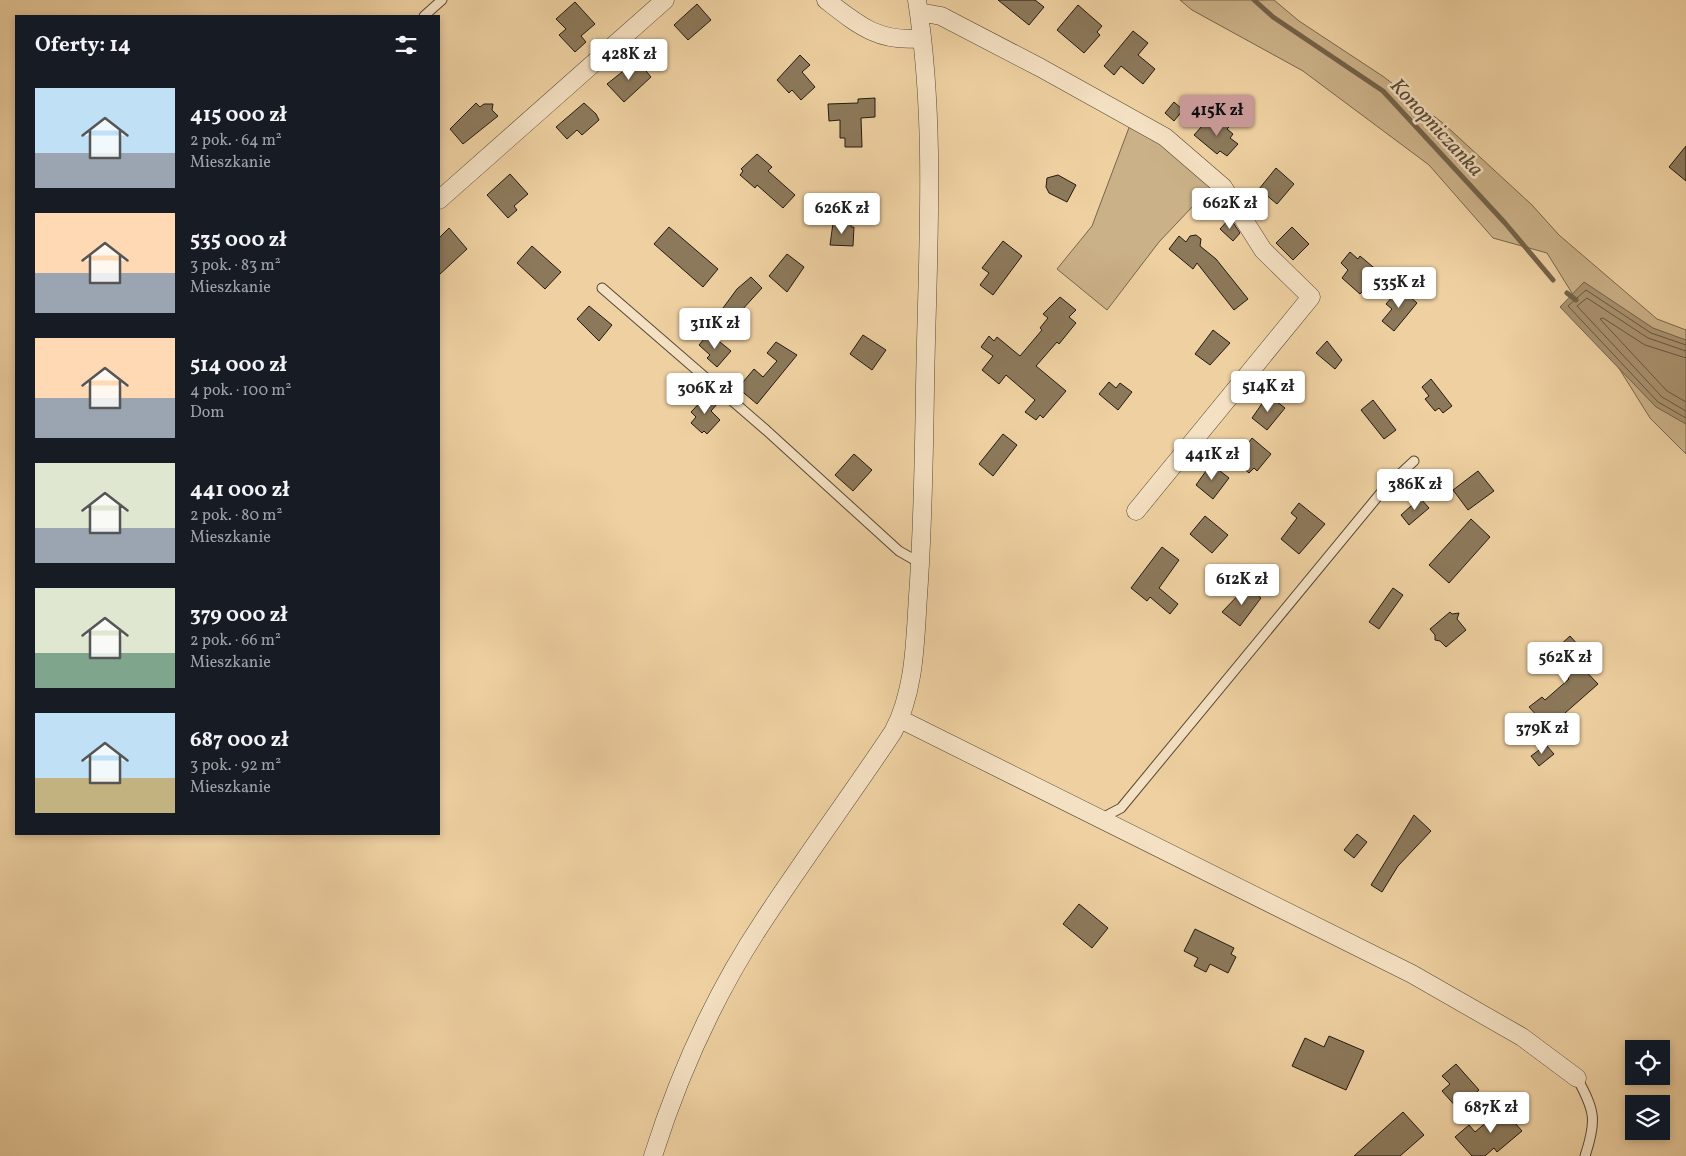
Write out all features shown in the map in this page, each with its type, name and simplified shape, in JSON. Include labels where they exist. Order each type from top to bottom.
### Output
[{"type":"street","points":[[440,199],[665,0]]},
{"type":"street","points":[[826,0],[862,28],[892,38],[922,38]]},
{"type":"street","points":[[653,1156],[683,1074],[729,979],[763,921],[863,778],[900,719],[909,686],[915,648],[921,564],[930,151],[918,6]]},
{"type":"street","points":[[918,6],[1041,68],[1165,137],[1224,188],[1263,250],[1311,297],[1136,511]]},
{"type":"street","points":[[900,719],[1412,974],[1522,1037],[1578,1078]]},
{"type":"lane","points":[[425,15],[442,0]]},
{"type":"lane","points":[[602,288],[766,430],[899,551],[921,564]]},
{"type":"lane","points":[[1102,818],[1121,808],[1384,489],[1414,461]]},
{"type":"lane","points":[[1578,1078],[1592,1105],[1594,1118],[1592,1138],[1586,1156]]},
{"type":"shaded area","points":[[1180,0],[1274,0],[1299,21],[1384,77],[1444,124],[1532,205],[1559,235],[1657,319],[1686,330],[1686,454],[1650,418],[1547,253],[1493,238],[1429,165],[1303,71],[1192,10]]},
{"type":"shaded area","points":[[1130,125],[1166,144],[1210,188],[1159,242],[1107,310],[1057,269],[1092,226]]},
{"type":"water","points":[[1584,282],[1653,328],[1686,340],[1686,424],[1656,407],[1560,307]]},
{"type":"building","points":[[998,0],[1035,0],[1044,7],[1029,25]]},
{"type":"building","points":[[575,2],[595,24],[581,36],[586,42],[575,52],[559,35],[566,29],[556,19]]},
{"type":"building","points":[[697,4],[711,20],[688,40],[674,25]]},
{"type":"building","points":[[1078,5],[1102,26],[1097,32],[1100,35],[1084,53],[1057,30]]},
{"type":"building","points":[[1133,31],[1148,43],[1138,55],[1155,69],[1143,84],[1121,66],[1114,75],[1104,66]]},
{"type":"building","points":[[800,55],[810,65],[802,72],[815,87],[801,100],[792,90],[789,93],[777,80]]},
{"type":"building","points":[[637,60],[651,77],[624,102],[607,84]]},
{"type":"building","points":[[875,98],[875,117],[861,118],[862,147],[845,147],[845,138],[840,138],[840,120],[829,121],[828,104],[858,103],[858,99]]},
{"type":"building","points":[[1174,102],[1183,110],[1174,121],[1165,113]]},
{"type":"building","points":[[476,103],[480,107],[484,104],[493,104],[492,110],[498,116],[463,144],[450,129]]},
{"type":"building","points":[[584,103],[596,114],[599,120],[582,135],[577,130],[567,139],[556,127]]},
{"type":"building","points":[[1211,116],[1229,127],[1227,129],[1233,134],[1230,138],[1238,144],[1227,156],[1220,151],[1217,154],[1194,135]]},
{"type":"building","points":[[1686,146],[1686,181],[1669,167]]},
{"type":"building","points":[[757,154],[772,167],[768,171],[795,195],[783,208],[757,185],[755,188],[740,175],[743,171],[741,169]]},
{"type":"building","points":[[1276,168],[1294,184],[1277,204],[1259,189]]},
{"type":"building","points":[[510,174],[528,194],[514,206],[517,210],[508,218],[487,195]]},
{"type":"building","points":[[1058,175],[1076,185],[1067,202],[1049,193],[1046,187],[1047,178]]},
{"type":"building","points":[[1230,218],[1240,233],[1233,241],[1220,229]]},
{"type":"building","points":[[833,223],[851,223],[851,227],[854,227],[853,246],[830,245]]},
{"type":"building","points":[[669,227],[718,269],[703,287],[654,244]]},
{"type":"building","points":[[1292,227],[1309,244],[1293,260],[1276,243]]},
{"type":"building","points":[[449,228],[467,249],[440,274],[440,237]]},
{"type":"building","points":[[1196,235],[1201,239],[1200,246],[1216,259],[1248,299],[1234,310],[1197,263],[1193,269],[1169,249],[1179,236],[1186,242],[1190,236]]},
{"type":"building","points":[[1003,241],[1022,256],[993,295],[980,285],[989,273],[982,268]]},
{"type":"building","points":[[532,246],[561,272],[545,289],[517,263]]},
{"type":"building","points":[[1350,252],[1358,259],[1360,256],[1379,272],[1360,294],[1342,278],[1348,270],[1341,263]]},
{"type":"building","points":[[787,254],[804,267],[787,292],[769,276]]},
{"type":"building","points":[[751,277],[762,288],[741,311],[743,313],[734,324],[720,312],[737,289]]},
{"type":"building","points":[[1400,288],[1417,303],[1394,331],[1382,321],[1392,309],[1386,304]]},
{"type":"building","points":[[1060,297],[1076,310],[1069,317],[1076,323],[1059,344],[1057,342],[1036,366],[1066,391],[1043,418],[1040,415],[1036,420],[1025,412],[1035,400],[1006,375],[999,384],[982,370],[993,356],[981,347],[989,336],[994,341],[997,337],[1020,356],[1042,330],[1040,328],[1048,318],[1043,314]]},
{"type":"building","points":[[589,306],[612,325],[599,341],[577,319]]},
{"type":"building","points":[[1213,330],[1230,343],[1210,365],[1195,354]]},
{"type":"building","points":[[709,333],[731,351],[717,367],[707,358],[710,355],[699,345]]},
{"type":"building","points":[[863,335],[886,350],[872,370],[850,354]]},
{"type":"building","points":[[1327,341],[1342,360],[1335,369],[1316,353]]},
{"type":"building","points":[[776,342],[797,355],[757,404],[738,388],[754,369],[763,377],[777,361],[767,353]]},
{"type":"building","points":[[1431,379],[1452,406],[1443,413],[1439,408],[1435,411],[1425,399],[1429,396],[1422,387]]},
{"type":"building","points":[[1109,382],[1116,388],[1120,383],[1132,392],[1118,410],[1099,394]]},
{"type":"building","points":[[708,394],[718,403],[711,411],[720,420],[707,434],[704,431],[702,433],[691,423],[696,417],[691,412]]},
{"type":"building","points":[[1268,395],[1285,408],[1267,430],[1252,418]]},
{"type":"building","points":[[1373,400],[1396,430],[1384,439],[1361,410]]},
{"type":"building","points":[[1003,434],[1017,445],[993,476],[979,464]]},
{"type":"building","points":[[1252,438],[1271,454],[1257,471],[1254,468],[1249,473],[1232,459],[1244,443],[1247,445]]},
{"type":"building","points":[[854,454],[872,470],[853,491],[835,475]]},
{"type":"building","points":[[1211,464],[1229,478],[1213,499],[1196,485]]},
{"type":"building","points":[[1478,471],[1494,491],[1468,510],[1453,490]]},
{"type":"building","points":[[1420,498],[1429,508],[1409,525],[1401,515]]},
{"type":"building","points":[[1299,503],[1325,524],[1299,554],[1281,539],[1297,518],[1291,513]]},
{"type":"building","points":[[1205,516],[1228,535],[1212,553],[1190,534]]},
{"type":"building","points":[[1471,519],[1490,537],[1449,583],[1429,565]]},
{"type":"building","points":[[1162,547],[1179,560],[1159,588],[1178,604],[1170,614],[1150,597],[1147,601],[1131,588]]},
{"type":"building","points":[[1247,586],[1261,598],[1240,626],[1222,612]]},
{"type":"building","points":[[1393,588],[1403,595],[1379,629],[1369,622]]},
{"type":"building","points":[[1450,612],[1452,614],[1459,613],[1457,619],[1466,630],[1446,647],[1440,641],[1435,640],[1435,635],[1430,629]]},
{"type":"building","points":[[1570,636],[1588,656],[1579,664],[1598,684],[1548,728],[1529,707],[1542,697],[1545,700],[1569,679],[1548,656]]},
{"type":"building","points":[[1546,745],[1554,754],[1539,766],[1531,756]]},
{"type":"building","points":[[1414,815],[1431,831],[1398,866],[1382,892],[1371,885]]},
{"type":"building","points":[[1357,834],[1367,842],[1354,858],[1344,850]]},
{"type":"building","points":[[1079,904],[1108,928],[1092,948],[1063,924]]},
{"type":"building","points":[[1195,929],[1234,948],[1231,954],[1236,957],[1228,973],[1210,964],[1206,972],[1194,966],[1198,958],[1184,951]]},
{"type":"building","points":[[1329,1036],[1364,1051],[1346,1090],[1292,1066],[1305,1038],[1324,1047]]},
{"type":"building","points":[[1456,1064],[1479,1090],[1458,1109],[1442,1091],[1450,1084],[1442,1076]]},
{"type":"building","points":[[1502,1109],[1506,1114],[1512,1109],[1520,1118],[1515,1123],[1522,1131],[1497,1152],[1494,1148],[1485,1156],[1472,1156],[1455,1137],[1469,1125],[1475,1132]]},
{"type":"building","points":[[1403,1112],[1424,1135],[1400,1156],[1354,1156]]},
{"type":"waterway","name":"Konopniczanka","points":[[1254,0],[1273,17],[1383,91],[1505,223],[1553,280]]},
{"type":"waterway","name":"Konopniczanka","points":[[1567,293],[1576,300]]}]
